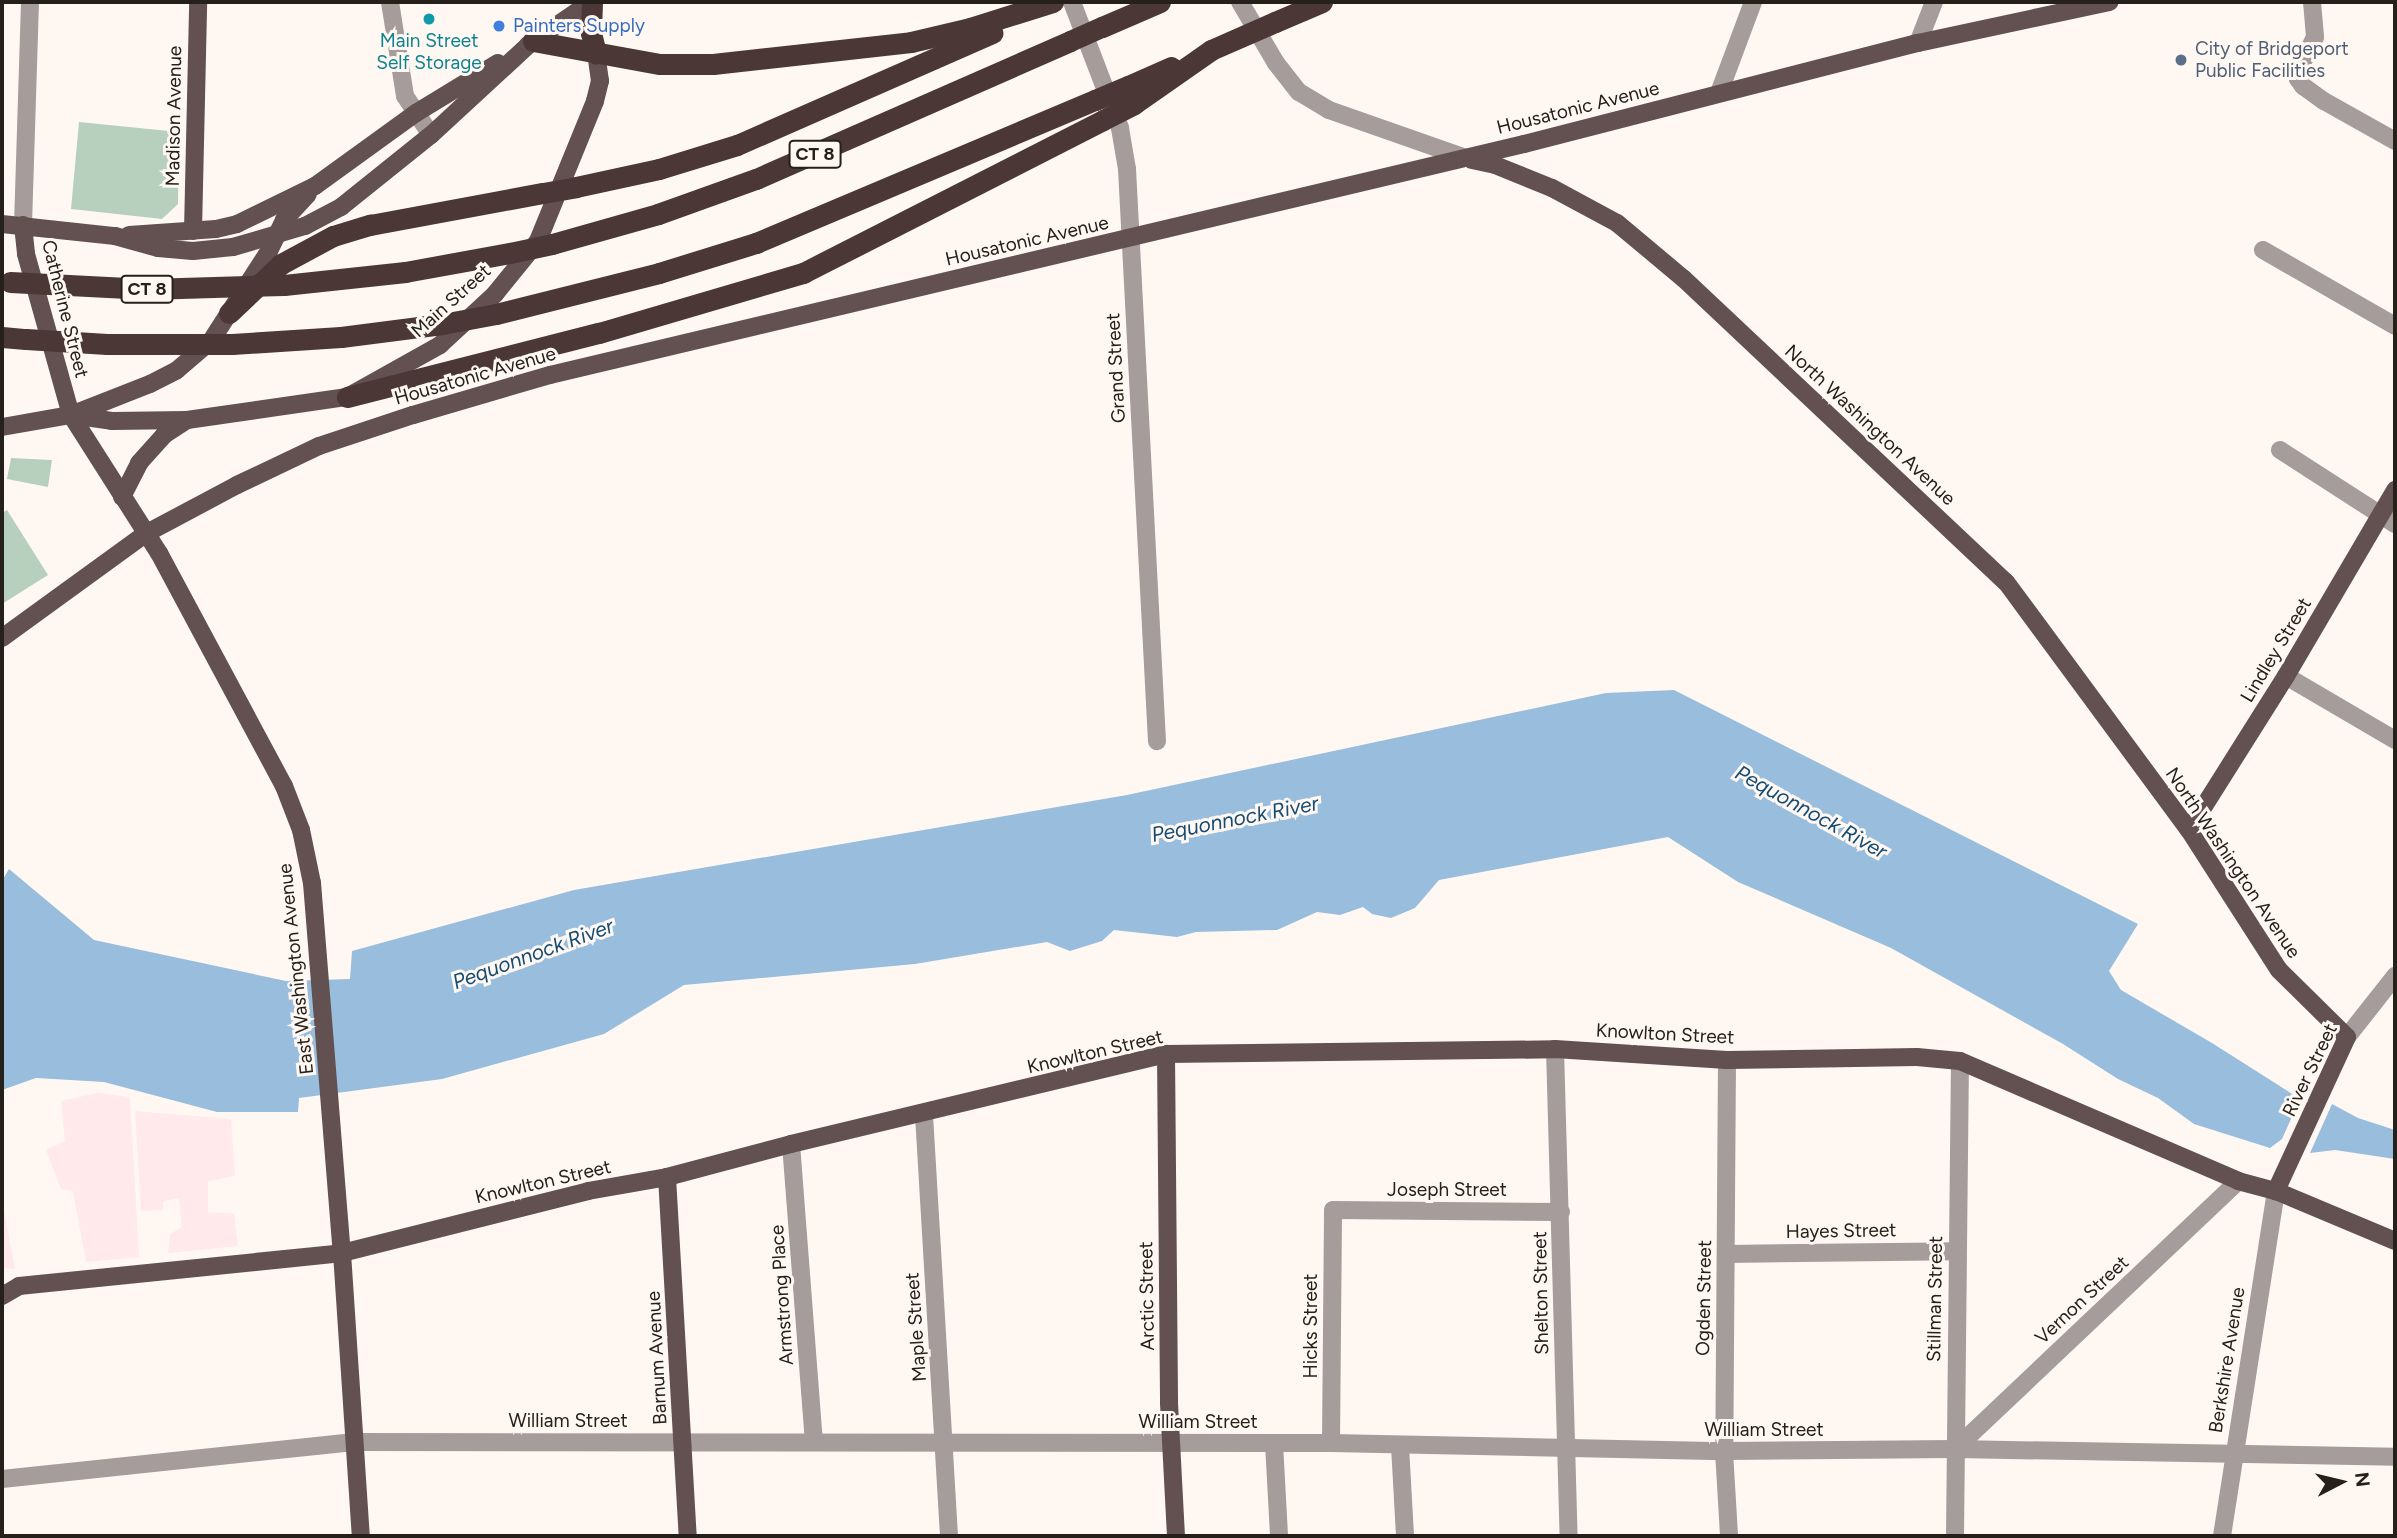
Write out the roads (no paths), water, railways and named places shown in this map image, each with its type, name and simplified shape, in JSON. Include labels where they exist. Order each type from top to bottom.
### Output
[{"type":"highway","points":[[592,2],[591,33],[596,53]]},
{"type":"highway","points":[[533,41],[679,65],[775,58],[930,38],[1053,2]]},
{"type":"highway","points":[[229,313],[281,264],[333,236],[370,225],[659,169],[737,145],[999,30],[1053,2]]},
{"type":"highway","name":"CT 8","points":[[6,281],[147,289],[284,285],[405,272],[552,244],[658,214],[756,178],[1160,2]]},
{"type":"highway","points":[[2,337],[120,345],[232,344],[328,338],[442,324],[496,314],[659,273],[756,243],[1099,110],[1211,50],[1322,2]]},
{"type":"highway","points":[[347,397],[572,340],[794,276],[855,249],[1099,110]]},
{"type":"main road","name":"Madison Avenue","points":[[192,231],[198,2]]},
{"type":"main road","name":"Main Street","points":[[115,236],[192,231],[237,224],[315,186],[416,113],[592,2]]},
{"type":"main road","name":"Housatonic Avenue","points":[[2,638],[145,534],[237,485],[319,446],[413,415],[550,375],[1466,158],[1918,43],[2110,2]]},
{"type":"main road","name":"Main Street","points":[[115,236],[158,248],[193,251],[233,247],[305,226],[341,207],[431,135],[533,41]]},
{"type":"main road","name":"Main Street","points":[[71,415],[112,421],[187,420],[347,397],[440,345],[495,294],[538,242],[595,101],[600,81],[596,53]]},
{"type":"main road","name":"North Washington Avenue","points":[[1466,158],[1495,165],[1552,188],[1606,218],[1684,279],[2006,582],[2189,830],[2279,970],[2347,1037]]},
{"type":"main road","name":"Main Street","points":[[2,427],[71,415],[150,384],[177,370],[211,341],[284,220],[315,186]]},
{"type":"main road","points":[[2,223],[115,236]]},
{"type":"main road","name":"Catherine Street","points":[[23,225],[26,254],[71,415]]},
{"type":"main road","name":"East Washington Avenue","points":[[71,415],[159,553],[301,830],[312,883],[342,1253],[361,1536]]},
{"type":"main road","name":"Main Street","points":[[122,497],[139,463],[164,435],[187,420]]},
{"type":"main road","name":"Lindley Street","points":[[2189,830],[2388,519],[2395,490]]},
{"type":"main road","name":"River Street","points":[[2276,1191],[2347,1037]]},
{"type":"main road","name":"Knowlton Street","points":[[2,1296],[19,1286],[342,1253],[588,1191],[667,1177],[791,1144],[924,1115],[1166,1055],[1555,1049],[1727,1060],[1917,1057],[1960,1061],[2238,1181],[2276,1191],[2395,1241]]},
{"type":"main road","name":"Arctic Street","points":[[1166,1055],[1171,1442],[1177,1536]]},
{"type":"main road","name":"Barnum Avenue","points":[[667,1177],[688,1536]]},
{"type":"street","name":"Catherine Street","points":[[23,225],[30,2]]},
{"type":"street","points":[[390,2],[405,96],[431,135]]},
{"type":"street","name":"Grand Street","points":[[1072,2],[1120,128],[1127,169],[1157,741]]},
{"type":"street","name":"North Washington Avenue","points":[[1240,2],[1276,63],[1299,92],[1329,110],[1466,158]]},
{"type":"street","points":[[1718,93],[1753,2]]},
{"type":"street","points":[[1918,43],[1934,2]]},
{"type":"street","points":[[2312,2],[2315,37],[2298,72],[2298,79],[2303,86],[2324,101],[2395,141]]},
{"type":"street","points":[[2263,250],[2395,326]]},
{"type":"street","points":[[2280,450],[2388,519]]},
{"type":"street","points":[[2286,676],[2395,740]]},
{"type":"street","name":"River Street","points":[[2347,1037],[2395,976]]},
{"type":"street","name":"Shelton Street","points":[[1555,1049],[1569,1536]]},
{"type":"street","name":"Ogden Street","points":[[1727,1060],[1724,1451],[1729,1536]]},
{"type":"street","name":"Stillman Street","points":[[1955,1536],[1960,1061]]},
{"type":"street","name":"Maple Street","points":[[924,1115],[949,1536]]},
{"type":"street","name":"Armstrong Place","points":[[791,1144],[814,1442]]},
{"type":"street","name":"Vernon Street","points":[[1955,1449],[2238,1181]]},
{"type":"street","name":"Berkshire Avenue","points":[[2222,1536],[2276,1191]]},
{"type":"street","name":"Joseph Street","points":[[1333,1210],[1561,1212]]},
{"type":"street","name":"Hicks Street","points":[[1331,1443],[1333,1210]]},
{"type":"street","name":"Hayes Street","points":[[1726,1254],[1956,1251]]},
{"type":"street","name":"William Street","points":[[2,1479],[355,1441],[1331,1443],[1724,1451],[1955,1449],[2395,1457]]},
{"type":"street","points":[[1274,1443],[1279,1536]]},
{"type":"street","points":[[1400,1446],[1405,1536]]},
{"type":"water","name":"Pequonnock River","points":[[1674,690],[2138,924],[2109,971],[2121,990],[2300,1099],[2282,1139],[2270,1148],[2194,1124],[2158,1098],[2118,1079],[2063,1044],[1891,948],[1738,882],[1668,837],[1439,880],[1415,908],[1391,918],[1372,914],[1363,907],[1340,915],[1317,912],[1277,930],[1196,932],[1177,937],[1114,930],[1102,941],[1070,951],[1047,942],[915,964],[684,985],[604,1034],[442,1079],[299,1098],[298,1112],[217,1112],[104,1082],[36,1078],[2,1090],[2,881],[9,869],[94,940],[286,981],[350,979],[352,951],[574,890],[1127,795],[1606,693]]},
{"type":"water","points":[[2332,1104],[2358,1118],[2395,1130],[2395,1159],[2335,1150],[2310,1153]]},
{"type":"place","name":"Main Street Self Storage","points":[[429,19]]},
{"type":"place","name":"Painters Supply","points":[[499,26]]},
{"type":"place","name":"City of Bridgeport Public Facilities","points":[[2181,60]]}]
